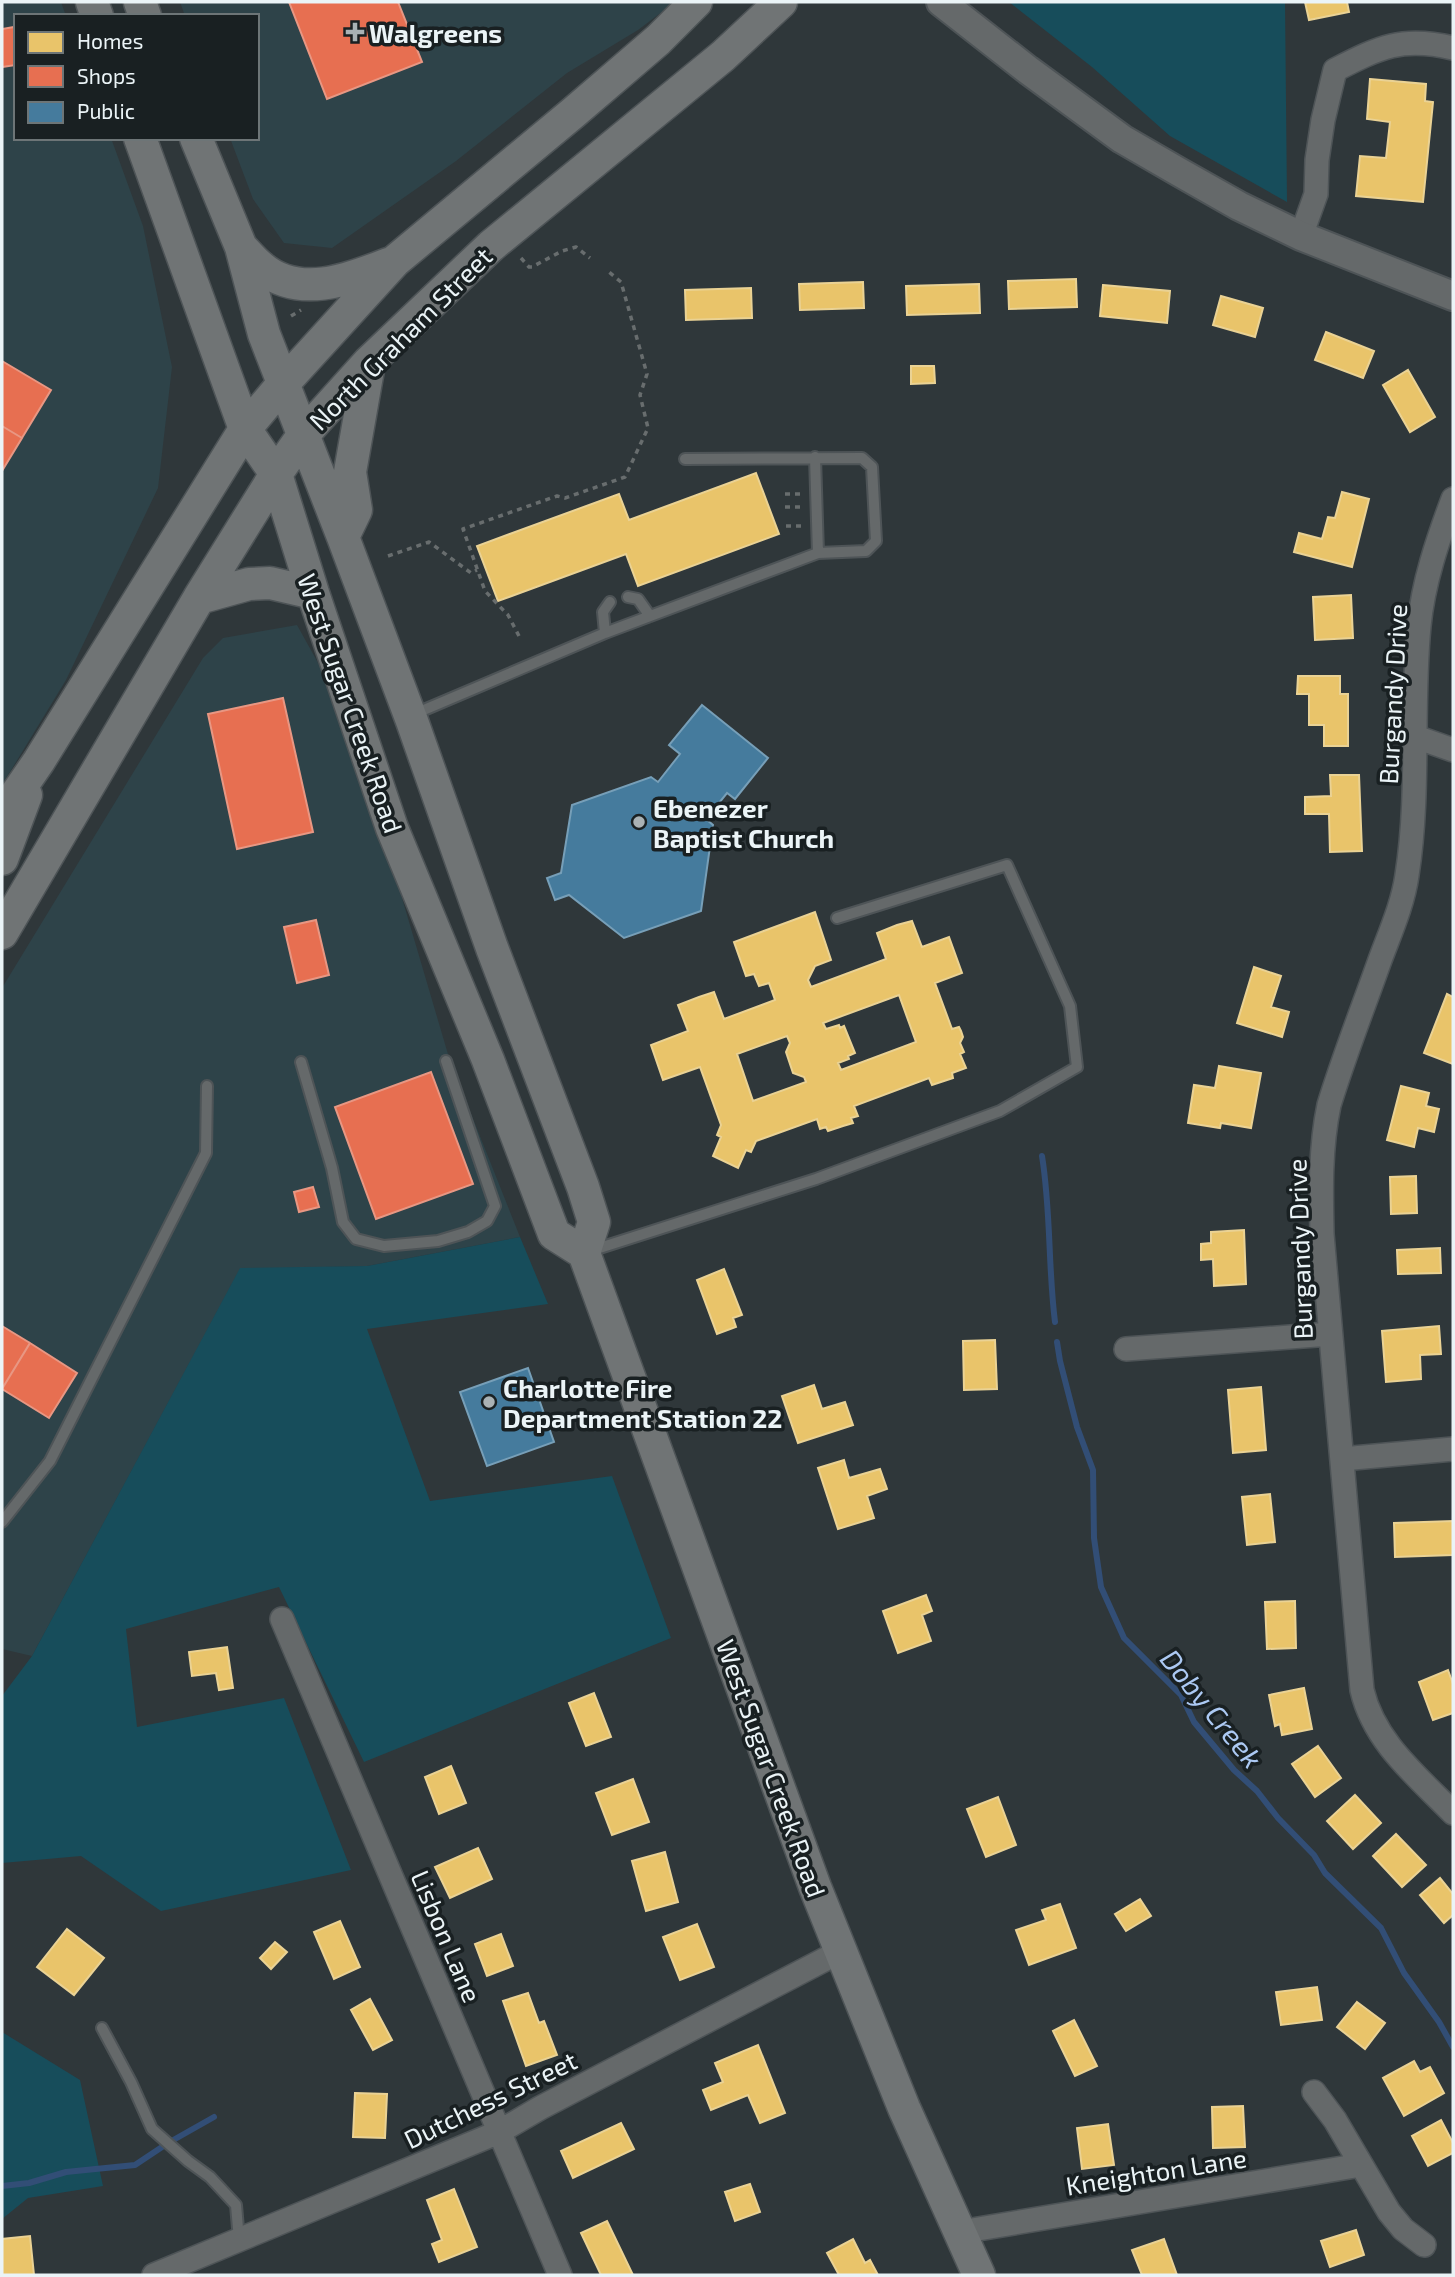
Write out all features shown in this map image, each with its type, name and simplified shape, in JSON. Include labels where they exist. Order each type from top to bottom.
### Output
[{"type":"main road","name":"North Graham Street","points":[[2,815],[39,761],[245,429],[282,385],[396,261],[658,40],[696,2]]},
{"type":"main road","name":"North Graham Street","points":[[2,933],[199,598],[304,434],[369,362],[491,246],[723,56],[781,2]]},
{"type":"main road","name":"West Sugar Creek Road","points":[[141,140],[245,429],[276,474],[392,828],[488,1060],[554,1234],[584,1253],[815,1887],[904,2108],[979,2275]]},
{"type":"main road","name":"West Sugar Creek Road","points":[[197,140],[241,247],[264,334],[282,385],[304,434],[343,537],[492,948],[583,1187],[594,1222],[584,1253]]},
{"type":"main road","points":[[241,247],[262,268],[280,278],[315,285],[356,276],[396,261]]},
{"type":"main road","points":[[343,537],[356,510],[350,472],[369,362]]},
{"type":"main road","points":[[199,598],[249,584],[270,583],[313,593]]},
{"type":"main road","points":[[2,859],[39,761]]},
{"type":"main road","points":[[488,1060],[514,1090],[551,1172],[583,1187]]},
{"type":"street","points":[[941,2],[1122,139],[1239,206],[1301,236],[1453,296]]},
{"type":"street","points":[[1301,236],[1316,194],[1321,133],[1335,70],[1376,49],[1402,42],[1437,44],[1453,48]]},
{"type":"street","name":"Burgandy Drive","points":[[1453,499],[1426,586],[1419,624],[1413,834],[1407,879],[1339,1073],[1324,1129],[1321,1180],[1322,1234],[1330,1334],[1362,1690],[1365,1703],[1383,1739],[1453,1813]]},
{"type":"street","points":[[1416,737],[1453,750]]},
{"type":"street","points":[[1126,1349],[1330,1334]]},
{"type":"street","points":[[1342,1459],[1453,1449]]},
{"type":"street","name":"Lisbon Lane","points":[[282,1619],[560,2275]]},
{"type":"street","name":"Dutchess Street","points":[[154,2275],[499,2132],[841,1951]]},
{"type":"street","points":[[1314,2092],[1335,2120],[1389,2212],[1403,2229],[1424,2245]]},
{"type":"street","name":"Kneighton Lane","points":[[960,2232],[1361,2165]]},
{"type":"lane","points":[[815,457],[818,553]]},
{"type":"lane","points":[[410,716],[650,616],[818,553],[866,551],[876,541],[872,467],[862,458],[685,459]]},
{"type":"lane","points":[[628,597],[638,599],[650,616]]},
{"type":"lane","points":[[605,633],[603,612],[610,602]]},
{"type":"lane","points":[[584,1253],[816,1180],[1000,1111],[1077,1067],[1070,1006],[1007,865],[837,918]]},
{"type":"lane","points":[[301,1062],[332,1168],[343,1222],[356,1239],[384,1246],[438,1241],[468,1232],[487,1221],[495,1206],[446,1061]]},
{"type":"lane","points":[[2,1522],[50,1461],[206,1153],[207,1086]]},
{"type":"lane","points":[[102,2028],[152,2129],[210,2177],[236,2204],[239,2240]]},
{"type":"path","points":[[521,258],[532,267],[562,251],[576,247],[590,258]]},
{"type":"path","points":[[519,636],[508,615],[488,596],[463,529],[557,496],[565,498],[625,477],[648,428],[640,395],[646,374],[621,282],[609,272]]},
{"type":"path","points":[[291,316],[302,309]]},
{"type":"path","points":[[388,556],[429,542],[471,573],[477,570]]},
{"type":"shaded area","points":[[2,2],[61,2],[65,14],[14,14],[14,140],[112,140],[143,226],[172,367],[158,488],[66,680],[2,785]]},
{"type":"shaded area","points":[[180,2],[675,2],[638,30],[567,73],[456,161],[332,248],[284,243],[253,199],[231,140],[259,140],[259,14],[184,14]]},
{"type":"shaded area","points":[[1009,2],[1285,2],[1287,202],[1170,136],[1092,67]]},
{"type":"shaded area","points":[[297,625],[322,670],[373,809],[450,1061],[520,1237],[367,1266],[240,1269],[32,1656],[2,1649],[2,988],[203,658],[223,638]]},
{"type":"shaded area","points":[[520,1237],[548,1304],[367,1329],[430,1501],[612,1476],[671,1638],[364,1762],[279,1587],[126,1629],[137,1727],[284,1698],[351,1870],[161,1911],[81,1856],[2,1863],[2,1696],[32,1656],[240,1268],[367,1266]]},
{"type":"shaded area","points":[[2,2032],[80,2080],[103,2186],[28,2198],[2,2219]]},
{"type":"building: Homes","points":[[1305,2],[1347,2],[1349,12],[1309,20]]},
{"type":"building: Homes","points":[[1370,79],[1426,84],[1425,101],[1433,102],[1423,202],[1356,196],[1360,156],[1386,158],[1390,122],[1367,119]]},
{"type":"building: Homes","points":[[1076,279],[1077,307],[1009,309],[1008,281]]},
{"type":"building: Homes","points":[[863,282],[864,308],[800,310],[799,284]]},
{"type":"building: Homes","points":[[979,284],[980,313],[907,315],[906,286]]},
{"type":"building: Homes","points":[[1103,285],[1170,291],[1167,323],[1100,316]]},
{"type":"building: Homes","points":[[751,288],[752,318],[686,320],[685,290]]},
{"type":"building: Homes","points":[[1221,296],[1263,308],[1255,337],[1213,325]]},
{"type":"building: Homes","points":[[1326,332],[1374,351],[1363,378],[1315,360]]},
{"type":"building: Homes","points":[[911,366],[934,366],[935,383],[911,384]]},
{"type":"building: Homes","points":[[1408,370],[1435,417],[1410,432],[1383,385]]},
{"type":"building: Homes","points":[[756,473],[779,534],[638,586],[626,554],[498,601],[477,546],[619,494],[629,520]]},
{"type":"building: Homes","points":[[1342,492],[1369,499],[1352,567],[1294,552],[1299,533],[1322,539],[1328,517],[1335,518]]},
{"type":"building: Homes","points":[[1351,595],[1353,638],[1315,640],[1313,597]]},
{"type":"building: Homes","points":[[1298,676],[1340,676],[1340,694],[1348,694],[1348,746],[1324,746],[1324,725],[1309,725],[1309,694],[1297,694]]},
{"type":"building: Homes","points":[[1330,775],[1359,775],[1362,851],[1330,852],[1329,814],[1305,814],[1305,797],[1331,796]]},
{"type":"building: Homes","points":[[815,912],[831,960],[815,966],[808,980],[811,987],[886,959],[877,933],[897,925],[912,921],[922,947],[949,937],[962,973],[935,983],[952,1029],[959,1027],[961,1031],[963,1037],[960,1043],[964,1052],[960,1054],[966,1068],[952,1073],[953,1078],[932,1085],[929,1078],[854,1106],[858,1116],[851,1118],[853,1123],[828,1131],[826,1127],[820,1129],[817,1119],[756,1141],[751,1152],[746,1150],[738,1168],[713,1156],[721,1137],[717,1135],[721,1125],[700,1067],[663,1080],[651,1045],[688,1031],[678,1005],[699,997],[714,992],[724,1019],[775,1000],[769,983],[759,986],[754,974],[746,976],[734,942]],"holes":[[[899,995],[916,1042],[841,1070],[838,1063],[849,1059],[848,1056],[855,1053],[844,1026],[826,1029],[823,1023]],[[787,1036],[790,1043],[786,1052],[793,1073],[804,1077],[806,1082],[753,1101],[737,1054]]]},
{"type":"building: Homes","points":[[1254,967],[1281,976],[1271,1007],[1289,1012],[1282,1037],[1237,1023]]},
{"type":"building: Homes","points":[[1447,994],[1453,997],[1453,1064],[1424,1053]]},
{"type":"building: Homes","points":[[1219,1066],[1261,1073],[1251,1128],[1221,1123],[1220,1128],[1188,1123],[1194,1085],[1215,1088]]},
{"type":"building: Homes","points":[[1401,1086],[1429,1093],[1426,1106],[1439,1109],[1434,1132],[1418,1128],[1414,1147],[1387,1140]]},
{"type":"building: Homes","points":[[1416,1176],[1417,1213],[1391,1214],[1390,1177]]},
{"type":"building: Homes","points":[[1244,1230],[1246,1284],[1214,1286],[1213,1259],[1201,1260],[1201,1244],[1211,1243],[1211,1232]]},
{"type":"building: Homes","points":[[1440,1248],[1441,1273],[1398,1274],[1397,1250]]},
{"type":"building: Homes","points":[[724,1269],[742,1315],[733,1318],[736,1327],[717,1334],[697,1280]]},
{"type":"building: Homes","points":[[1439,1326],[1441,1354],[1420,1355],[1421,1379],[1386,1382],[1382,1331]]},
{"type":"building: Homes","points":[[995,1340],[997,1389],[964,1390],[963,1341]]},
{"type":"building: Homes","points":[[814,1385],[822,1409],[845,1402],[853,1425],[798,1443],[782,1396]]},
{"type":"building: Homes","points":[[1261,1387],[1266,1450],[1233,1453],[1228,1390]]},
{"type":"building: Homes","points":[[844,1460],[849,1478],[880,1469],[887,1489],[867,1496],[874,1518],[838,1529],[818,1468]]},
{"type":"building: Homes","points":[[1270,1494],[1275,1542],[1247,1545],[1242,1497]]},
{"type":"building: Homes","points":[[1453,1521],[1453,1555],[1395,1557],[1394,1523]]},
{"type":"building: Homes","points":[[926,1595],[932,1611],[922,1615],[931,1641],[898,1653],[883,1611]]},
{"type":"building: Homes","points":[[1295,1601],[1296,1648],[1267,1649],[1265,1602]]},
{"type":"building: Homes","points":[[227,1647],[233,1688],[219,1690],[216,1673],[192,1676],[189,1652]]},
{"type":"building: Homes","points":[[1448,1670],[1453,1684],[1453,1713],[1433,1720],[1419,1682]]},
{"type":"building: Homes","points":[[1304,1688],[1312,1729],[1282,1735],[1280,1724],[1275,1726],[1269,1695]]},
{"type":"building: Homes","points":[[594,1693],[611,1737],[586,1746],[569,1703]]},
{"type":"building: Homes","points":[[1318,1746],[1341,1778],[1315,1797],[1292,1764]]},
{"type":"building: Homes","points":[[451,1766],[466,1803],[439,1814],[425,1777]]},
{"type":"building: Homes","points":[[633,1779],[649,1822],[612,1835],[596,1793]]},
{"type":"building: Homes","points":[[1355,1795],[1381,1823],[1353,1849],[1327,1821]]},
{"type":"building: Homes","points":[[998,1797],[1016,1845],[986,1857],[967,1809]]},
{"type":"building: Homes","points":[[1396,1834],[1426,1865],[1402,1887],[1373,1856]]},
{"type":"building: Homes","points":[[478,1848],[492,1879],[450,1898],[435,1867]]},
{"type":"building: Homes","points":[[665,1852],[678,1902],[646,1911],[632,1861]]},
{"type":"building: Homes","points":[[1440,1878],[1453,1894],[1453,1915],[1444,1923],[1420,1895]]},
{"type":"building: Homes","points":[[1140,1899],[1151,1916],[1126,1931],[1115,1914]]},
{"type":"building: Homes","points":[[1060,1904],[1076,1948],[1029,1965],[1016,1930],[1046,1920],[1042,1910]]},
{"type":"building: Homes","points":[[340,1921],[360,1967],[334,1979],[314,1932]]},
{"type":"building: Homes","points":[[697,1924],[714,1967],[680,1980],[663,1937]]},
{"type":"building: Homes","points":[[67,1929],[104,1958],[74,1995],[37,1967]]},
{"type":"building: Homes","points":[[501,1934],[513,1966],[487,1976],[475,1944]]},
{"type":"building: Homes","points":[[275,1942],[287,1952],[271,1969],[260,1958]]},
{"type":"building: Homes","points":[[1317,1987],[1322,2020],[1281,2025],[1276,1992]]},
{"type":"building: Homes","points":[[528,1993],[539,2023],[544,2021],[557,2055],[526,2066],[503,2001]]},
{"type":"building: Homes","points":[[370,1999],[392,2040],[373,2050],[351,2010]]},
{"type":"building: Homes","points":[[1357,2002],[1385,2023],[1365,2049],[1337,2027]]},
{"type":"building: Homes","points":[[1074,2020],[1097,2066],[1075,2076],[1053,2031]]},
{"type":"building: Homes","points":[[758,2045],[785,2113],[760,2123],[748,2095],[711,2110],[703,2090],[723,2082],[715,2063]]},
{"type":"building: Homes","points":[[1414,2061],[1420,2072],[1430,2067],[1444,2093],[1404,2116],[1383,2078]]},
{"type":"building: Homes","points":[[355,2093],[387,2094],[385,2138],[353,2137]]},
{"type":"building: Homes","points":[[1243,2106],[1245,2147],[1213,2148],[1212,2107]]},
{"type":"building: Homes","points":[[1441,2120],[1453,2143],[1453,2153],[1428,2166],[1412,2136]]},
{"type":"building: Homes","points":[[621,2123],[634,2149],[573,2178],[561,2151]]},
{"type":"building: Homes","points":[[1108,2124],[1114,2165],[1082,2169],[1077,2128]]},
{"type":"building: Homes","points":[[750,2184],[760,2212],[735,2221],[725,2192]]},
{"type":"building: Homes","points":[[454,2189],[477,2247],[439,2262],[432,2244],[442,2240],[427,2200]]},
{"type":"building: Homes","points":[[607,2221],[633,2275],[601,2275],[581,2233]]},
{"type":"building: Homes","points":[[1356,2230],[1364,2255],[1330,2267],[1321,2241]]},
{"type":"building: Homes","points":[[30,2236],[34,2275],[2,2275],[2,2239]]},
{"type":"building: Homes","points":[[853,2239],[865,2263],[870,2260],[878,2275],[839,2275],[827,2253]]},
{"type":"building: Homes","points":[[1164,2239],[1177,2275],[1142,2275],[1132,2250]]},
{"type":"building: Shops","name":"Walgreens","points":[[289,2],[398,2],[422,62],[327,99]]},
{"type":"building: Shops","points":[[14,27],[14,65],[2,67],[2,29]]},
{"type":"building: Shops","points":[[2,361],[51,390],[22,438],[2,426]]},
{"type":"building: Shops","points":[[2,426],[22,438],[2,471]]},
{"type":"building: Shops","points":[[283,698],[313,832],[237,849],[208,714]]},
{"type":"building: Shops","points":[[316,920],[329,975],[297,983],[284,927]]},
{"type":"building: Shops","points":[[431,1072],[473,1184],[376,1219],[335,1107]]},
{"type":"building: Shops","points":[[313,1187],[319,1207],[299,1212],[294,1192]]},
{"type":"building: Shops","points":[[2,1326],[30,1343],[2,1389]]},
{"type":"building: Shops","points":[[30,1343],[77,1373],[49,1418],[2,1389]]},
{"type":"building: Public","name":"Ebenezer Baptist Church","points":[[702,705],[768,758],[735,799],[727,793],[706,819],[713,825],[701,911],[624,938],[569,895],[555,900],[547,878],[561,873],[572,805],[651,777],[658,782],[680,754],[669,745]]},
{"type":"building: Public","points":[[528,1368],[554,1442],[487,1466],[460,1392]]},
{"type":"waterway","name":"Doby Creek","points":[[1042,1156],[1055,1322]]},
{"type":"waterway","name":"Doby Creek","points":[[1057,1342],[1077,1427],[1093,1470],[1094,1538],[1101,1587],[1124,1638],[1181,1695],[1194,1722],[1234,1770],[1257,1791],[1278,1818],[1314,1855],[1325,1873],[1381,1928],[1404,1973],[1439,2022],[1453,2047]]},
{"type":"waterway","points":[[2,2186],[29,2183],[66,2172],[135,2165],[214,2117]]},
{"type":"place","name":"Walgreens","points":[[355,32]]},
{"type":"place","name":"Ebenezer Baptist Church","points":[[639,822]]},
{"type":"place","name":"Charlotte Fire Department Station 22","points":[[489,1402]]}]
